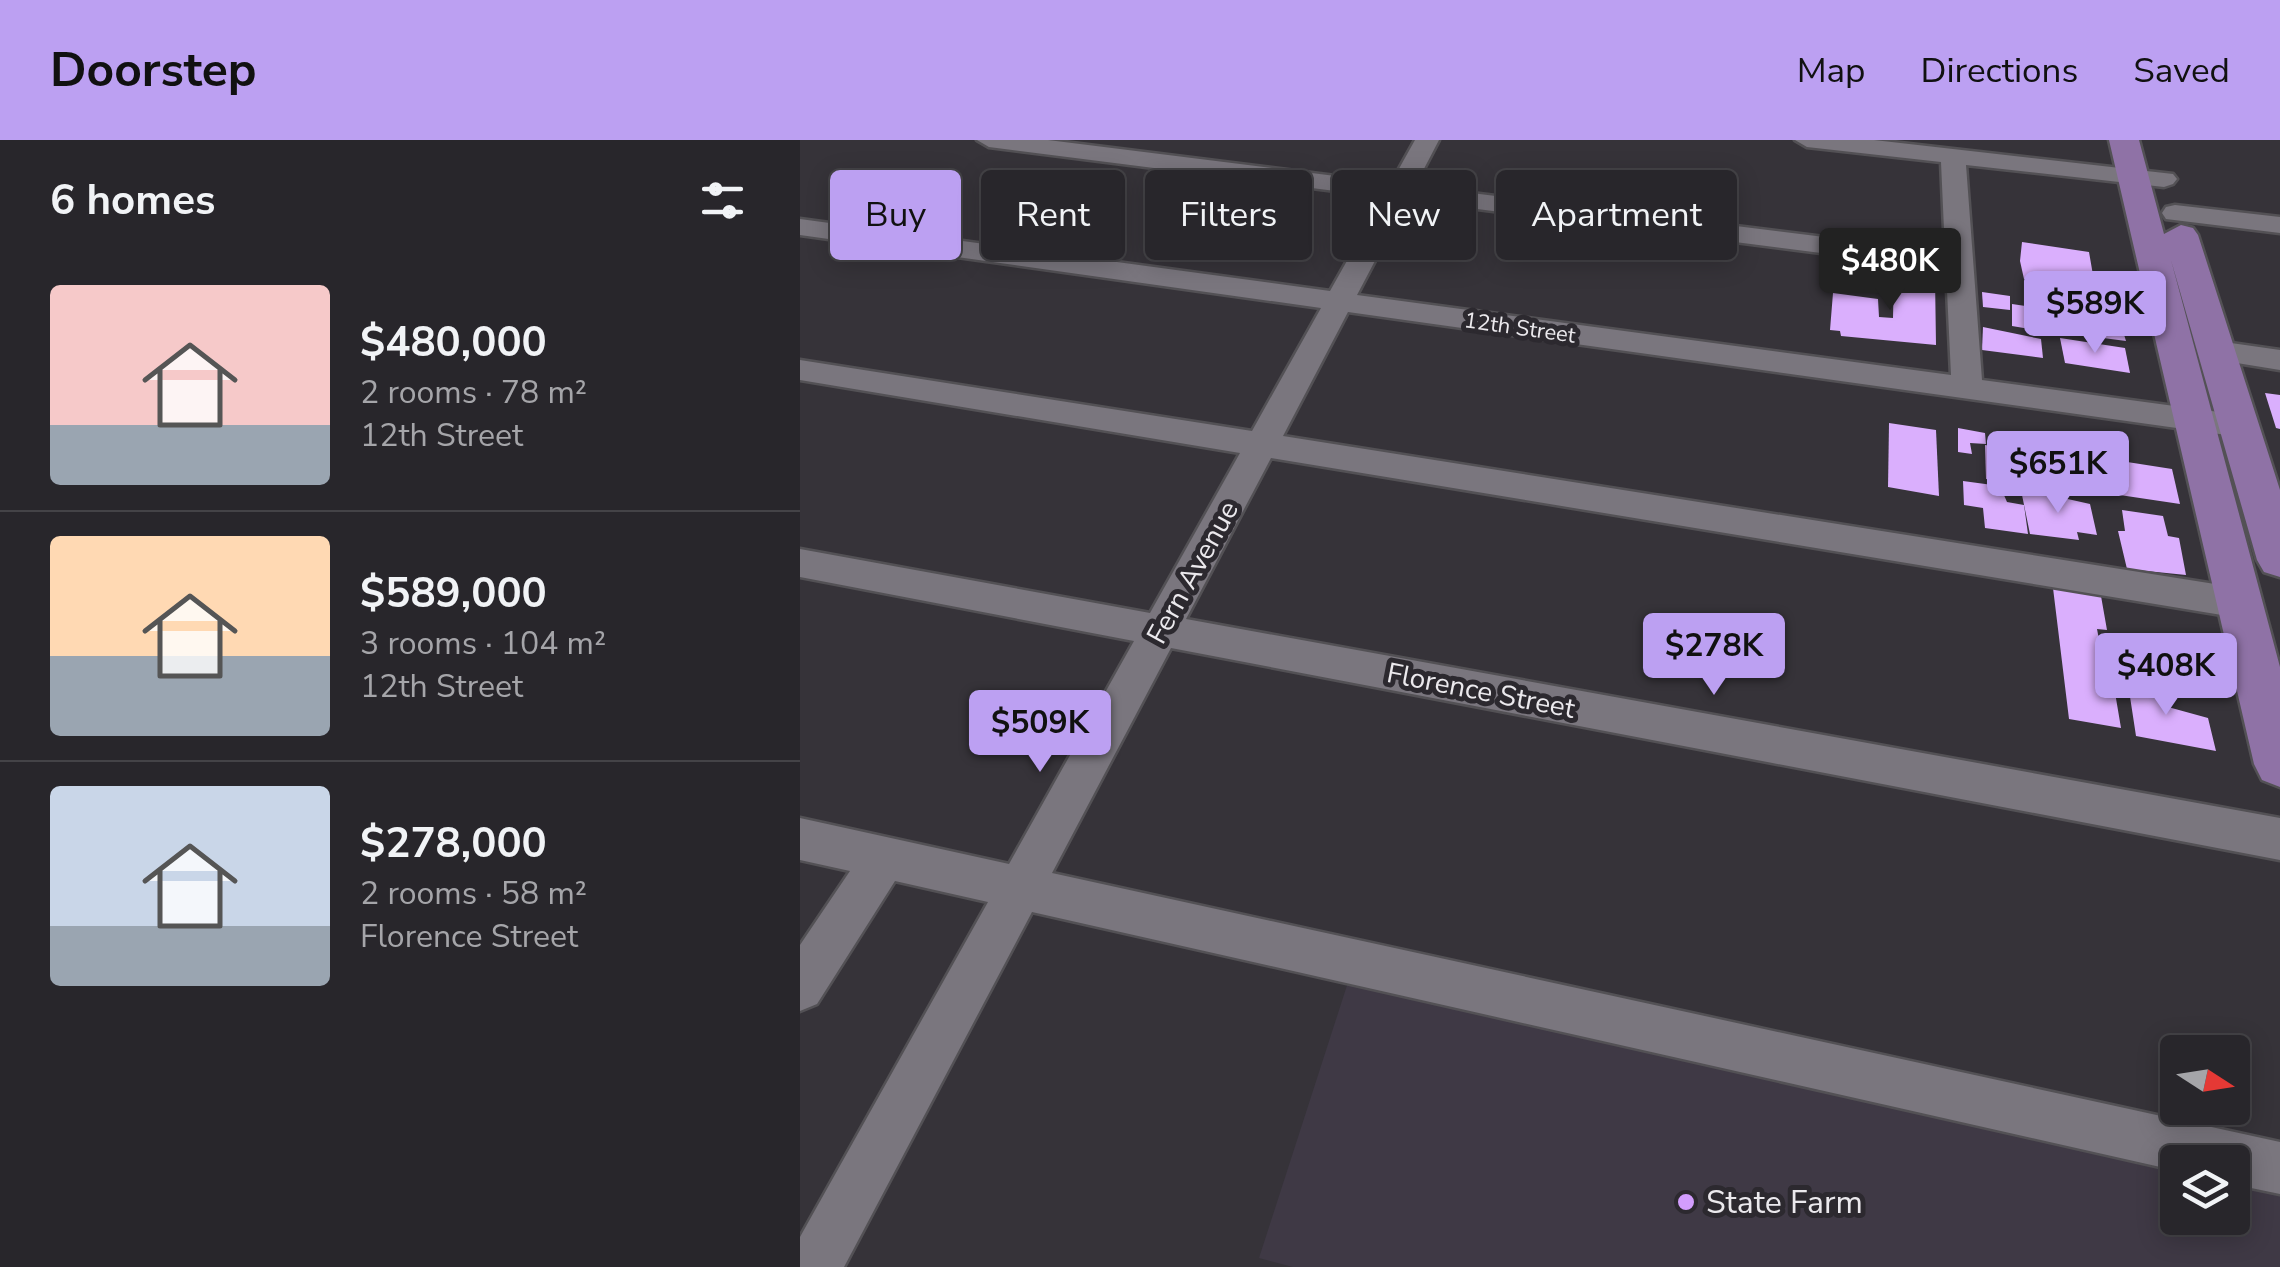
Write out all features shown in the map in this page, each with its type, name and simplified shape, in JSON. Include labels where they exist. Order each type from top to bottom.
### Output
[{"type":"main road","points":[[2150,169],[2217,351],[2278,544]]},
{"type":"main road","points":[[2150,169],[2194,420],[2280,764]]},
{"type":"street","points":[[989,140],[1332,183]]},
{"type":"street","name":"Fern Avenue","points":[[1411,170],[1427,140]]},
{"type":"street","points":[[1808,140],[2150,169],[2280,225]]},
{"type":"street","points":[[1958,151],[1959,262],[1967,389]]},
{"type":"street","points":[[1476,201],[1959,262]]},
{"type":"street","name":"12th Street","points":[[800,227],[2241,426]]},
{"type":"street","name":"Fern Avenue","points":[[814,1267],[1362,260]]},
{"type":"street","points":[[2217,351],[2280,360]]},
{"type":"street","points":[[800,370],[2240,603]]},
{"type":"street","name":"Florence Street","points":[[800,563],[2280,839]]},
{"type":"street","points":[[800,838],[2280,1168]]},
{"type":"street","points":[[800,987],[884,858]]},
{"type":"shaded area","points":[[1351,973],[2160,1167],[2160,1235],[2250,1235],[2250,1188],[2280,1194],[2280,1267],[1293,1267],[1259,1258]]},
{"type":"building","points":[[2022,242],[2089,252],[2097,298],[2049,293],[2046,282],[2024,279],[2020,261]]},
{"type":"building","points":[[1894,272],[1935,278],[1936,345],[1841,336],[1840,331],[1830,330],[1833,293],[1878,299],[1879,317],[1893,318]]},
{"type":"building","points":[[1982,292],[2010,296],[2010,310],[1983,307]]},
{"type":"building","points":[[2082,303],[2118,307],[2127,328],[2122,328],[2126,341],[2088,336],[2087,326],[2081,325],[2079,318],[2084,319]]},
{"type":"building","points":[[2012,304],[2052,310],[2054,333],[2012,326]]},
{"type":"building","points":[[1983,327],[2041,339],[2043,358],[1982,350]]},
{"type":"building","points":[[2060,338],[2125,348],[2130,373],[2065,363]]},
{"type":"building","points":[[2265,393],[2280,395],[2280,429],[2276,428]]},
{"type":"building","points":[[1889,423],[1936,430],[1939,496],[1888,487]]},
{"type":"building","points":[[1958,428],[1985,433],[1986,444],[1970,443],[1972,454],[1958,452]]},
{"type":"building","points":[[2035,441],[2094,450],[2099,494],[2046,485],[2047,480],[2036,478]]},
{"type":"building","points":[[1985,445],[2020,450],[2024,484],[1986,479]]},
{"type":"building","points":[[2108,459],[2172,469],[2180,504],[2113,494]]},
{"type":"building","points":[[1963,481],[2000,486],[2007,502],[2024,505],[2028,534],[1985,528],[1983,508],[1964,505]]},
{"type":"building","points":[[2032,491],[2090,504],[2097,535],[2077,532],[2079,540],[2030,534],[2022,495],[2032,495]]},
{"type":"building","points":[[2122,510],[2163,516],[2168,536],[2179,538],[2186,575],[2127,569],[2118,531],[2125,531]]},
{"type":"building","points":[[2053,588],[2101,596],[2107,630],[2097,629],[2101,650],[2108,651],[2121,728],[2069,719]]},
{"type":"building","points":[[2164,659],[2192,665],[2197,692],[2169,688]]},
{"type":"building","points":[[2127,677],[2164,684],[2168,707],[2208,718],[2216,751],[2136,736]]},
{"type":"place","name":"State Farm","points":[[1686,1202]]}]
